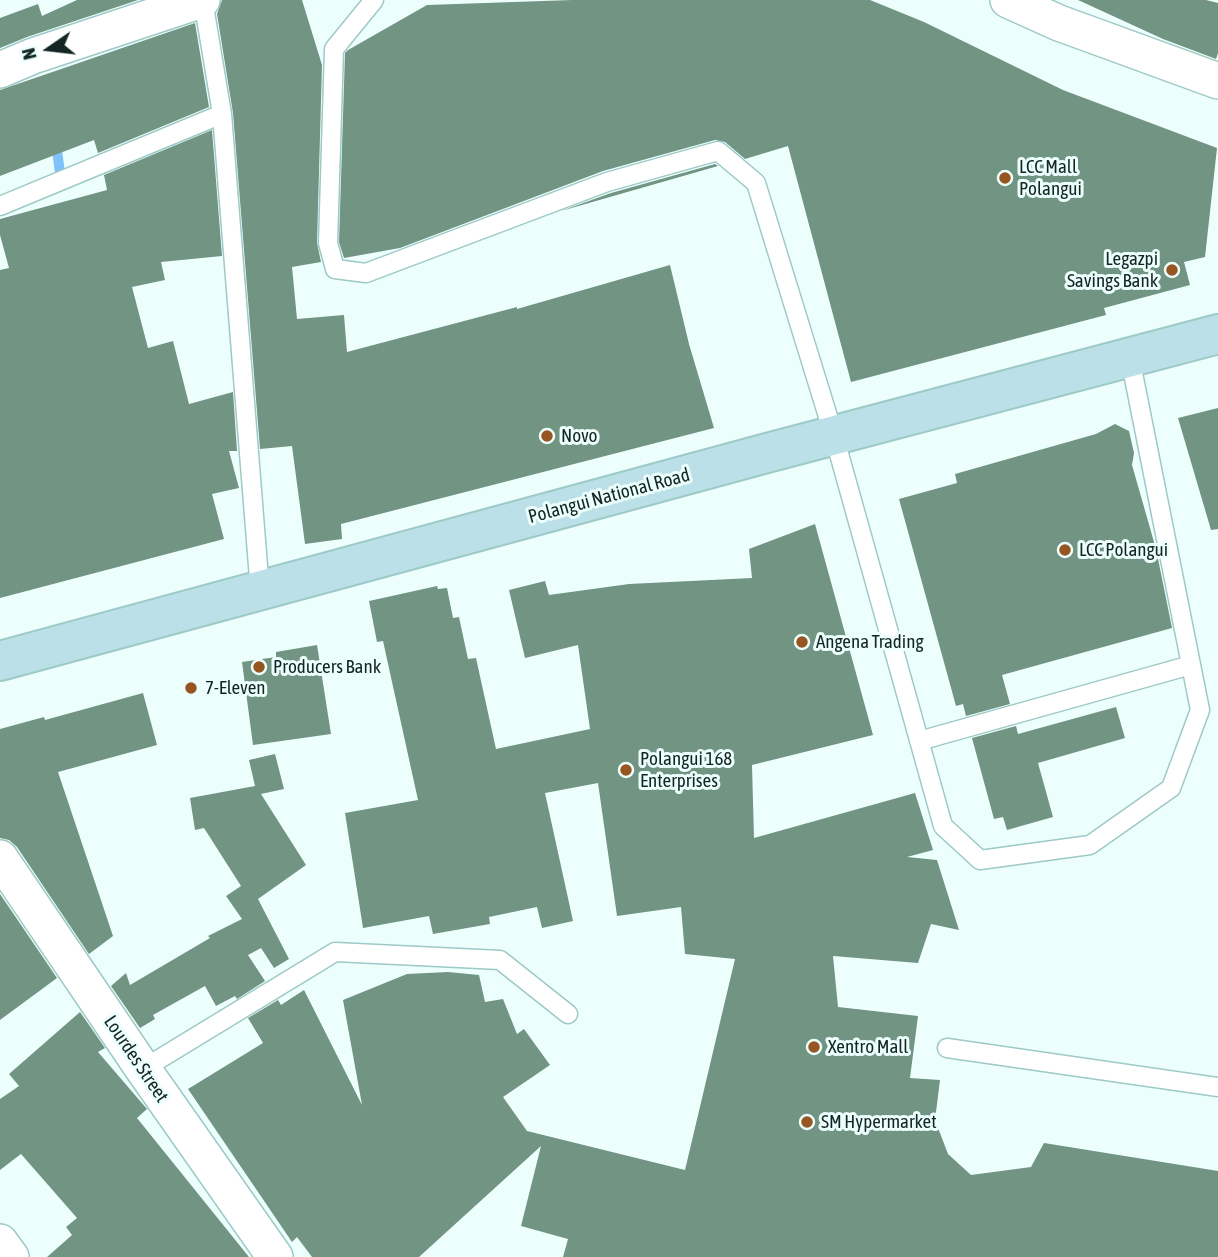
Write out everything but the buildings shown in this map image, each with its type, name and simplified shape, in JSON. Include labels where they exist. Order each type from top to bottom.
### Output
[{"type":"main road","name":"Polangui National Road","points":[[0,660],[1218,334]]},
{"type":"street","points":[[0,70],[33,56],[202,0]]},
{"type":"street","points":[[1007,0],[1059,23],[1218,81]]},
{"type":"street","name":"Lourdes Street","points":[[0,858],[275,1257]]},
{"type":"street","points":[[0,1242],[11,1257]]},
{"type":"lane","points":[[202,0],[222,114],[260,591]]},
{"type":"lane","points":[[374,0],[334,49],[328,243],[335,269],[366,273],[607,182],[718,151],[756,183],[834,436],[943,826],[980,860],[1090,845],[1171,788],[1200,710],[1130,358]]},
{"type":"lane","points":[[0,206],[222,114]]},
{"type":"lane","points":[[919,741],[1191,665]]},
{"type":"lane","points":[[143,1069],[335,952],[500,960],[568,1014]]},
{"type":"lane","points":[[947,1048],[1218,1087]]},
{"type":"waterway","points":[[56,143],[61,180]]},
{"type":"place","name":"LCC Mall Polangui","points":[[1005,178]]},
{"type":"place","name":"Legazpi Savings Bank","points":[[1172,270]]},
{"type":"place","name":"Novo","points":[[547,436]]},
{"type":"place","name":"LCC Polangui","points":[[1065,550]]},
{"type":"place","name":"Angena Trading","points":[[802,642]]},
{"type":"place","name":"Producers Bank","points":[[259,667]]},
{"type":"place","name":"7-Eleven","points":[[191,688]]},
{"type":"place","name":"Polangui 168 Enterprises","points":[[626,770]]},
{"type":"place","name":"Xentro Mall","points":[[814,1047]]},
{"type":"place","name":"SM Hypermarket","points":[[807,1122]]}]
